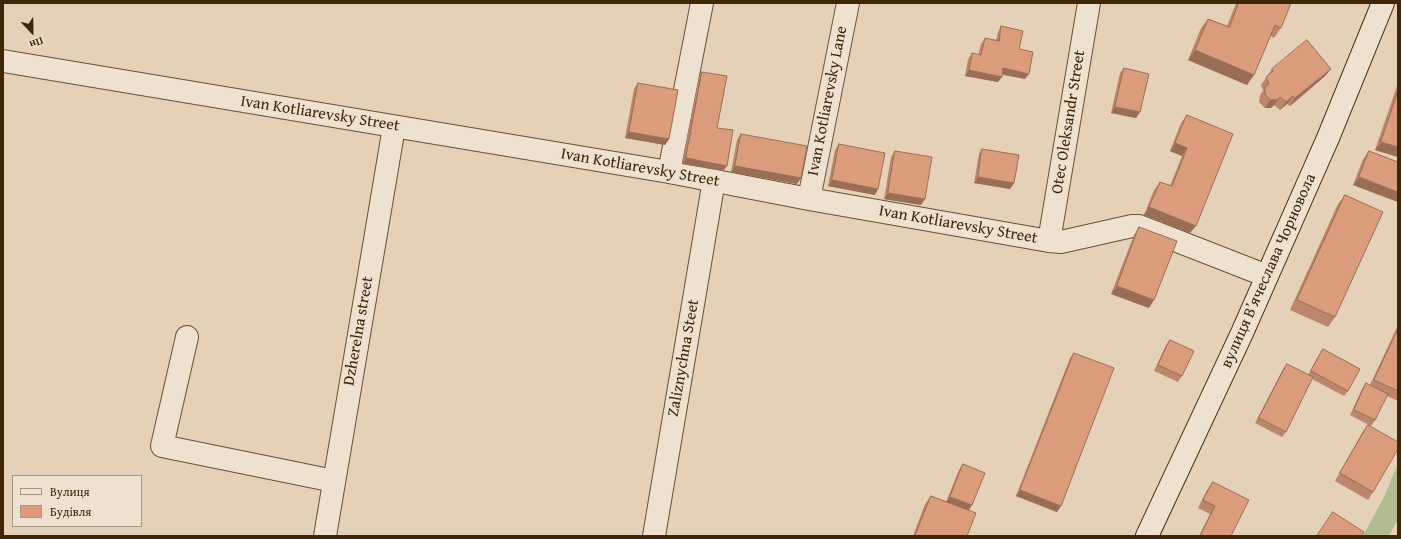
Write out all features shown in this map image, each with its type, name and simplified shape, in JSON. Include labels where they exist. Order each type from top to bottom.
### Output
[{"type":"street","points":[[669,172],[702,3]]},
{"type":"street","name":"Ivan Kotliarevsky Lane","points":[[809,199],[848,3]]},
{"type":"street","name":"Otec Oleksandr Street","points":[[1049,241],[1089,3]]},
{"type":"street","name":"вулиця Вʼячеслава Чорновола","points":[[1147,536],[1218,386],[1267,276],[1328,138],[1383,3]]},
{"type":"street","name":"Ivan Kotliarevsky Street","points":[[3,61],[669,172],[809,199],[1049,241],[1061,242],[1132,226],[1139,226],[1267,276]]},
{"type":"street","name":"Dzherelna street","points":[[325,536],[394,127]]},
{"type":"street","name":"Zaliznychna Steet","points":[[654,536],[714,180]]},
{"type":"street","points":[[187,337],[162,446],[334,481]]},
{"type":"green space","points":[[1398,463],[1398,519],[1389,536],[1363,536],[1385,495]]},
{"type":"building","points":[[1239,3],[1291,3],[1281,28],[1275,25],[1254,75],[1195,50],[1208,19],[1229,27]]},
{"type":"building","points":[[1001,26],[1023,31],[1019,49],[1033,52],[1029,74],[1003,68],[1002,77],[969,70],[972,53],[981,55],[985,38],[999,41]]},
{"type":"building","points":[[1307,40],[1331,69],[1295,98],[1293,96],[1286,102],[1280,97],[1277,100],[1270,100],[1265,94],[1265,87],[1269,84],[1266,77],[1273,71],[1272,69]]},
{"type":"building","points":[[1124,68],[1149,74],[1140,112],[1115,107]]},
{"type":"building","points":[[702,72],[727,76],[717,128],[733,130],[727,166],[686,158]]},
{"type":"building","points":[[638,83],[678,90],[669,139],[629,132]]},
{"type":"building","points":[[1398,91],[1398,147],[1381,142]]},
{"type":"building","points":[[1187,115],[1233,134],[1196,226],[1149,207],[1160,182],[1172,186],[1187,148],[1175,143]]},
{"type":"building","points":[[741,134],[807,146],[801,178],[735,166]]},
{"type":"building","points":[[839,144],[885,153],[878,189],[832,180]]},
{"type":"building","points":[[982,149],[1019,155],[1014,183],[978,177]]},
{"type":"building","points":[[895,151],[932,157],[925,199],[888,193]]},
{"type":"building","points":[[1369,151],[1398,162],[1398,192],[1359,177]]},
{"type":"building","points":[[1345,195],[1383,212],[1335,317],[1297,300]]},
{"type":"building","points":[[1139,227],[1177,241],[1154,300],[1117,286]]},
{"type":"building","points":[[1398,329],[1398,391],[1374,380]]},
{"type":"building","points":[[1170,340],[1194,351],[1182,376],[1158,365]]},
{"type":"building","points":[[1323,349],[1360,369],[1348,391],[1311,371]]},
{"type":"building","points":[[1074,353],[1114,368],[1061,506],[1020,490]]},
{"type":"building","points":[[1287,364],[1313,377],[1286,432],[1259,418]]},
{"type":"building","points":[[1366,383],[1388,394],[1375,420],[1354,410]]},
{"type":"building","points":[[1368,425],[1398,442],[1398,449],[1373,492],[1340,473]]},
{"type":"building","points":[[963,464],[985,473],[972,505],[950,497]]},
{"type":"building","points":[[1213,482],[1249,500],[1231,536],[1200,536],[1215,506],[1203,500]]},
{"type":"building","points":[[931,496],[976,513],[967,536],[915,536]]},
{"type":"building","points":[[1333,512],[1364,532],[1362,536],[1317,536]]}]
